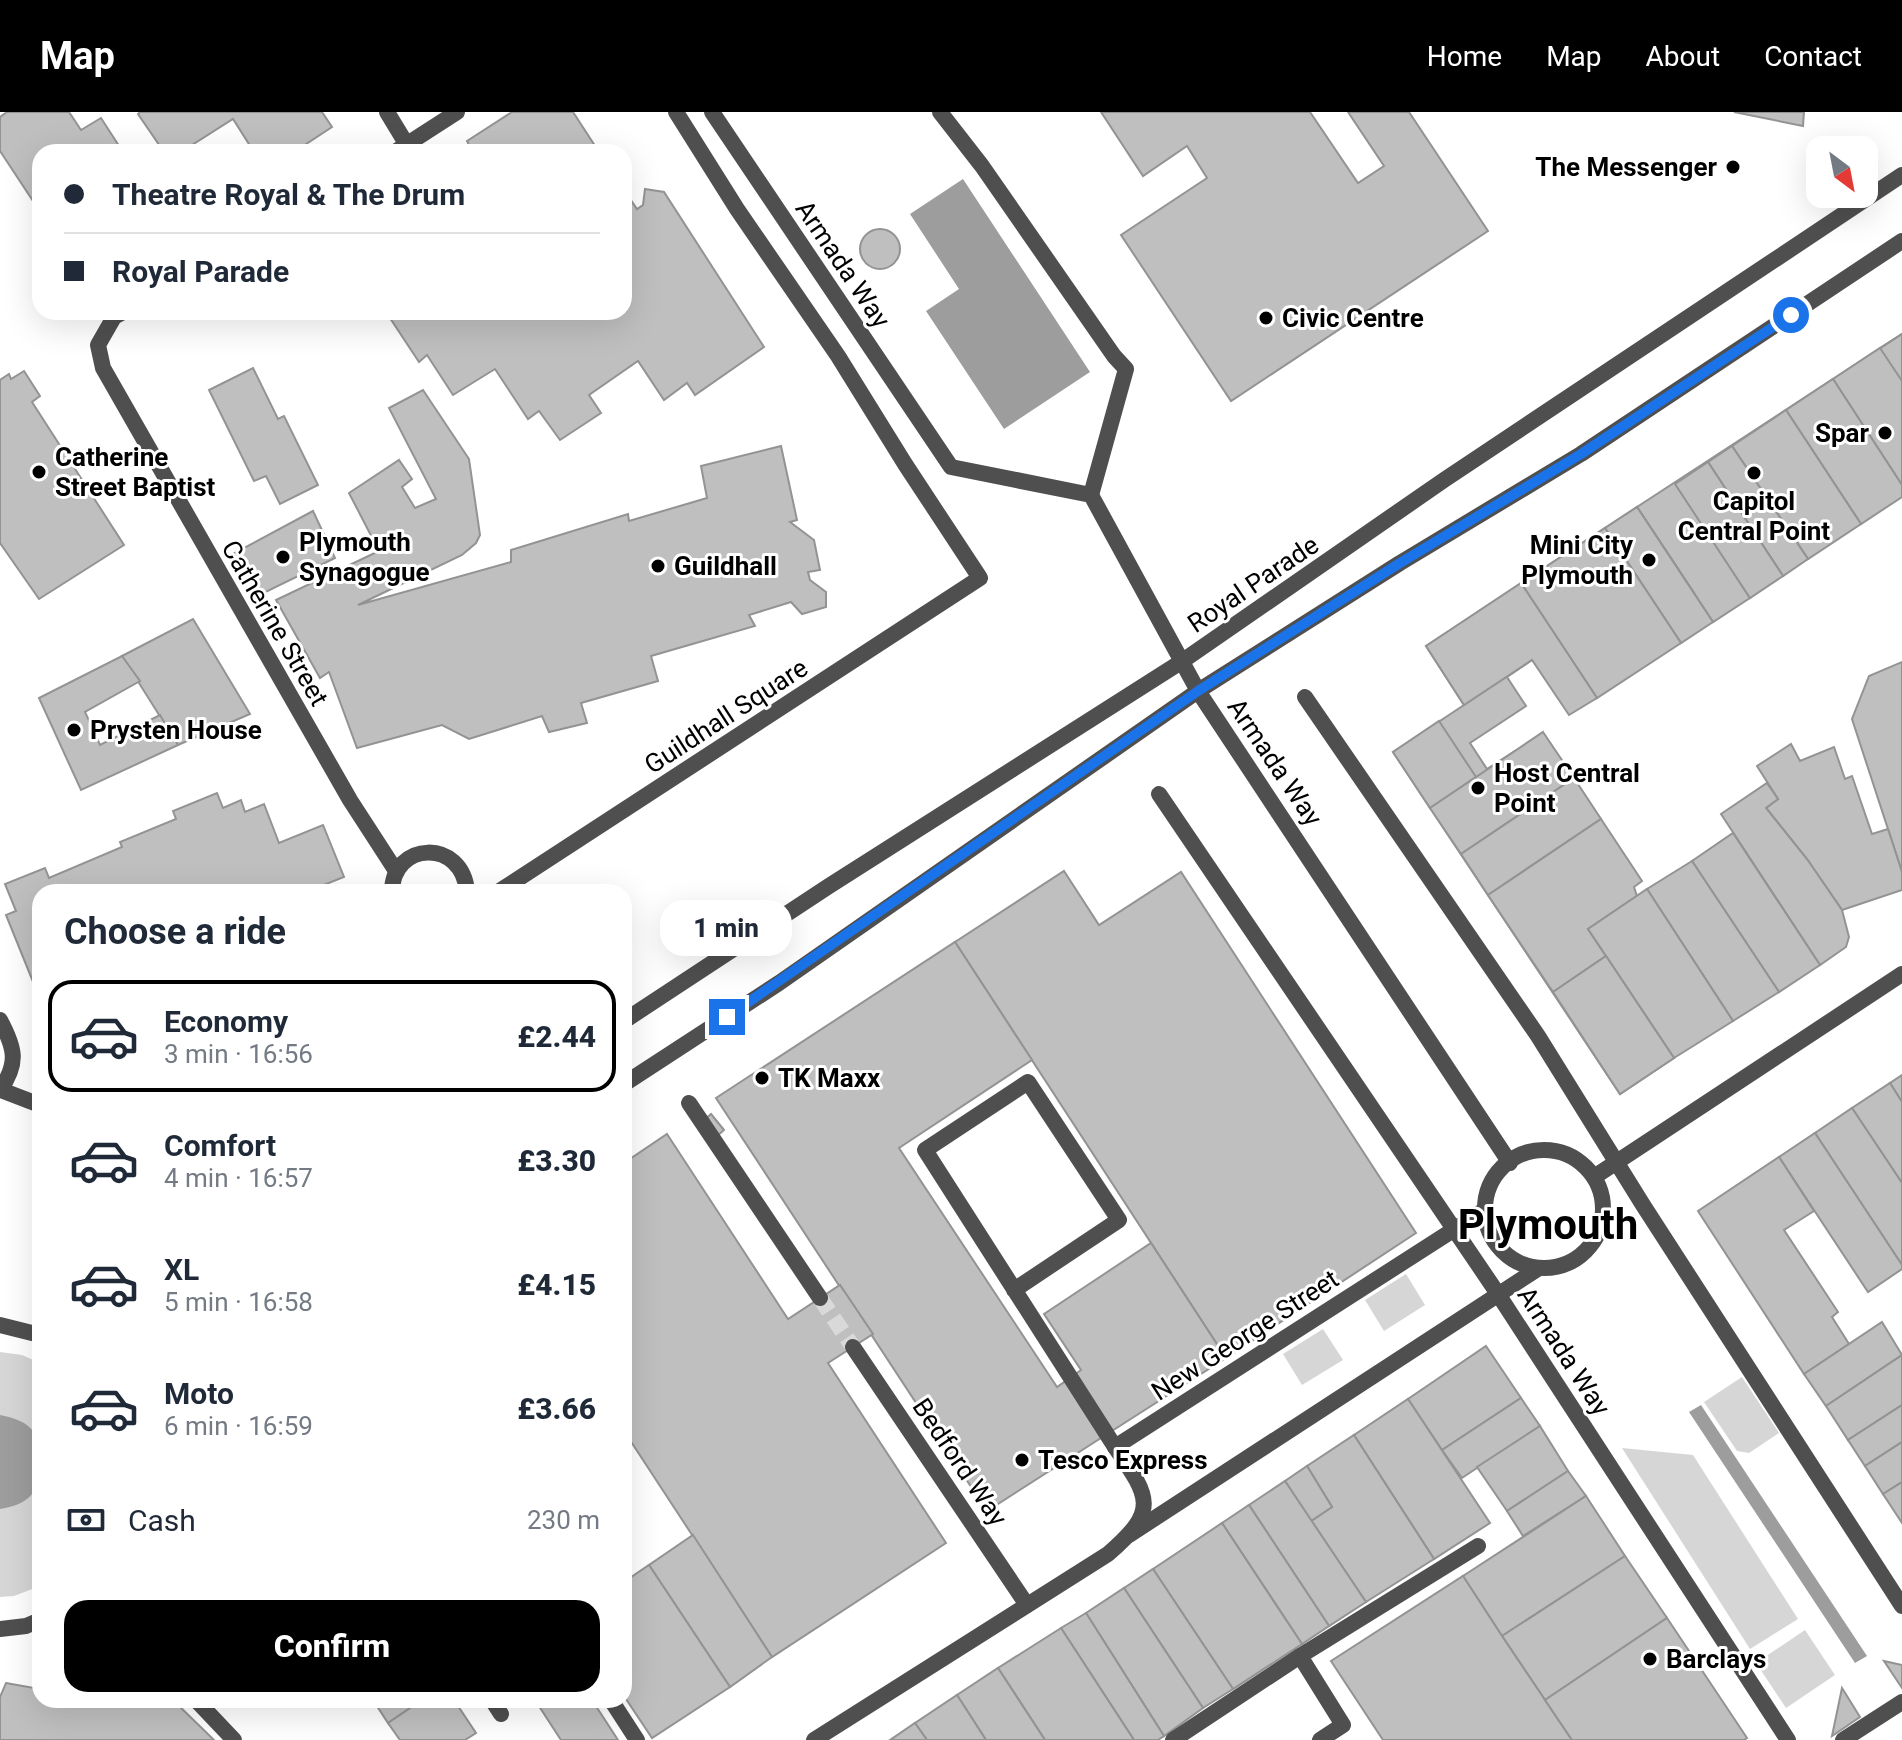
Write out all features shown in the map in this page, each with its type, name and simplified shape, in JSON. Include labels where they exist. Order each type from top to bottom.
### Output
[{"type":"street","points":[[387,112],[399,144]]},
{"type":"street","points":[[407,144],[457,112]]},
{"type":"street","name":"Guildhall Square","points":[[510,884],[980,578],[676,112]]},
{"type":"street","name":"Armada Way","points":[[712,112],[951,467],[1091,495],[1198,691],[1510,1163]]},
{"type":"street","points":[[940,112],[1126,369],[1091,495]]},
{"type":"street","name":"Royal Parade","points":[[632,1016],[1181,662],[1444,480],[1902,175]]},
{"type":"street","points":[[632,1079],[779,983],[1198,691],[1400,563],[1581,454],[1900,247]]},
{"type":"street","name":"Catherine Street","points":[[112,320],[98,345],[103,368],[350,800],[396,871]]},
{"type":"street","points":[[1305,697],[1538,1036],[1902,1606]]},
{"type":"street","name":"Armada Way","points":[[1159,794],[1455,1229],[1788,1740]]},
{"type":"street","points":[[394,884],[396,871],[404,861],[415,855],[440,853],[460,867],[466,884]]},
{"type":"street","points":[[1594,1177],[1902,974]]},
{"type":"street","points":[[0,1020],[12,1042],[14,1066],[1,1090],[32,1102]]},
{"type":"street","points":[[1014,1290],[1119,1220],[1028,1082],[925,1150],[1014,1290],[1115,1447],[1137,1479],[1144,1496],[1144,1514],[1129,1535]]},
{"type":"street","points":[[689,1103],[820,1298]]},
{"type":"street","points":[[1538,1151],[1560,1152],[1579,1161],[1594,1177],[1602,1197],[1603,1218],[1596,1238],[1582,1255],[1565,1265],[1539,1268],[1526,1266],[1508,1257],[1495,1242],[1487,1224],[1486,1209],[1491,1185],[1502,1168],[1518,1156],[1538,1151]]},
{"type":"street","name":"New George Street","points":[[1115,1447],[1486,1209]]},
{"type":"street","points":[[814,1740],[1108,1554],[1129,1535],[1539,1268]]},
{"type":"street","points":[[0,1325],[32,1333]]},
{"type":"street","name":"Bedford Way","points":[[853,1347],[1027,1605]]},
{"type":"street","points":[[1173,1740],[1300,1656],[1478,1546]]},
{"type":"street","points":[[0,1629],[32,1623]]},
{"type":"street","points":[[1300,1656],[1343,1725],[1320,1740]]},
{"type":"street","points":[[1843,1740],[1902,1702]]},
{"type":"street","points":[[204,1708],[234,1740]]},
{"type":"street","points":[[616,1708],[637,1740]]},
{"type":"shaded area","points":[[963,179],[1090,372],[1004,429],[926,311],[959,289],[910,214]]},
{"type":"shaded area","points":[[1406,1274],[1425,1305],[1384,1331],[1365,1300]]},
{"type":"shaded area","points":[[1323,1329],[1343,1360],[1302,1385],[1283,1354]]},
{"type":"shaded area","points":[[0,1352],[32,1359],[32,1589],[0,1597]]},
{"type":"shaded area","points":[[1742,1377],[1779,1433],[1749,1453],[1737,1451],[1704,1402]]},
{"type":"shaded area","points":[[1701,1405],[1867,1656],[1855,1663],[1689,1412]]},
{"type":"shaded area","points":[[0,1415],[19,1421],[32,1430],[32,1494],[19,1504],[0,1509]]},
{"type":"shaded area","points":[[1622,1448],[1693,1455],[1798,1619],[1750,1649]]},
{"type":"shaded area","points":[[1805,1630],[1835,1675],[1786,1708],[1756,1663]]},
{"type":"building","points":[[7,112],[69,112],[81,130],[101,118],[118,144],[32,144],[32,199],[0,151],[0,117]]},
{"type":"building","points":[[322,112],[332,127],[306,144],[249,144],[233,119],[194,144],[159,144],[138,114]]},
{"type":"building","points":[[512,112],[573,112],[594,144],[469,144],[467,141]]},
{"type":"building","name":"Civic Centre","points":[[1101,112],[1310,112],[1358,183],[1384,166],[1348,112],[1409,112],[1488,231],[1231,401],[1121,235],[1207,178],[1187,146],[1143,176]]},
{"type":"building","points":[[1734,112],[1804,112],[1803,126]]},
{"type":"building","points":[[645,189],[664,192],[764,347],[695,395],[687,383],[664,400],[638,361],[589,395],[601,413],[560,440],[539,411],[528,419],[495,369],[453,395],[427,355],[419,362],[391,320],[632,320],[632,202],[637,209],[643,205]]},
{"type":"building","points":[[880,229],[894,235],[900,249],[894,263],[880,269],[866,263],[860,249],[866,235]]},
{"type":"building","points":[[1902,334],[1902,381],[1880,348]]},
{"type":"building","name":"Capitol Central Point","points":[[1902,334],[1902,417],[1740,523],[1760,555],[1734,573],[1750,598],[1713,622],[1637,507]]},
{"type":"building","name":"Spar","points":[[1880,348],[1902,381],[1902,485],[1833,379]]},
{"type":"building","points":[[253,368],[278,419],[284,416],[318,485],[280,504],[266,476],[254,481],[209,390]]},
{"type":"building","name":"Catherine Street Baptist","points":[[24,371],[40,396],[32,402],[124,545],[39,599],[0,543],[0,380],[9,374],[11,379]]},
{"type":"building","points":[[1833,379],[1902,485],[1902,497],[1861,524],[1786,410]]},
{"type":"building","name":"Guildhall","points":[[423,390],[469,459],[480,535],[462,555],[358,605],[511,562],[511,550],[628,514],[629,521],[707,498],[701,466],[781,446],[797,520],[790,522],[814,540],[820,570],[808,572],[810,580],[826,592],[826,607],[802,614],[791,602],[749,615],[755,626],[651,656],[658,681],[581,703],[587,723],[549,732],[542,716],[469,739],[442,725],[357,748],[329,672],[320,678],[276,600],[379,551],[349,493],[399,460],[412,479],[402,487],[415,508],[436,499],[389,408]]},
{"type":"building","points":[[1786,410],[1861,524],[1808,559],[1732,446]]},
{"type":"building","points":[[1732,446],[1808,559],[1783,576],[1708,462]]},
{"type":"building","points":[[1708,462],[1783,576],[1750,598],[1675,484]]},
{"type":"building","name":"Host Central Point","points":[[1637,507],[1694,593],[1635,632],[1616,604],[1532,660],[1507,677],[1526,706],[1470,743],[1487,769],[1515,751],[1572,837],[1541,858],[1674,1058],[1620,1094],[1393,752],[1464,705],[1426,646]]},
{"type":"building","name":"Mini City Plymouth","points":[[1637,507],[1713,622],[1681,643],[1605,528]]},
{"type":"building","name":"Plymouth Synagogue","points":[[313,511],[335,558],[251,599],[231,555]]},
{"type":"building","points":[[1605,528],[1681,643],[1597,698],[1521,583]]},
{"type":"building","points":[[1521,583],[1597,698],[1569,715],[1532,660],[1464,705],[1426,646]]},
{"type":"building","points":[[193,619],[250,714],[178,745],[122,656]]},
{"type":"building","name":"Prysten House","points":[[122,656],[140,681],[85,712],[100,745],[160,715],[178,745],[81,790],[39,698]]},
{"type":"building","points":[[1902,662],[1902,872],[1852,719],[1869,676]]},
{"type":"building","points":[[1439,721],[1476,777],[1430,808],[1393,752]]},
{"type":"building","points":[[1543,732],[1574,778],[1461,854],[1430,808]]},
{"type":"building","points":[[1791,744],[1800,761],[1834,747],[1845,779],[1852,776],[1872,834],[1888,829],[1902,872],[1902,890],[1842,910],[1807,859],[1766,808],[1778,799],[1757,766]]},
{"type":"building","points":[[1574,778],[1601,819],[1488,895],[1461,854]]},
{"type":"building","points":[[1767,783],[1778,799],[1766,808],[1807,859],[1842,910],[1849,937],[1846,947],[1820,965],[1721,814]]},
{"type":"building","points":[[217,793],[223,808],[241,800],[245,812],[264,804],[279,843],[323,825],[344,877],[326,884],[32,884],[32,979],[6,915],[16,911],[5,884],[45,868],[49,878],[122,847],[120,842],[176,819],[173,811]]},
{"type":"building","points":[[1601,819],[1642,881],[1634,887],[1637,896],[1588,929],[1606,956],[1553,992],[1488,895]]},
{"type":"building","points":[[1733,833],[1820,965],[1779,992],[1692,861]]},
{"type":"building","points":[[1692,861],[1779,992],[1733,1021],[1647,889]]},
{"type":"building","points":[[1064,871],[1099,925],[1181,872],[1416,1233],[1226,1358],[955,942]]},
{"type":"building","points":[[1647,889],[1733,1021],[1674,1058],[1588,929]]},
{"type":"building","points":[[955,942],[1032,1060],[899,1148],[1057,1387],[1081,1370],[1044,1314],[1151,1243],[1226,1358],[987,1511],[716,1098]]},
{"type":"building","points":[[1606,956],[1674,1058],[1620,1094],[1553,992]]},
{"type":"building","points":[[1902,1075],[1902,1102],[1890,1083]]},
{"type":"building","points":[[1890,1083],[1902,1102],[1902,1183],[1852,1108]]},
{"type":"building","points":[[1852,1108],[1902,1183],[1902,1265],[1815,1133]]},
{"type":"building","points":[[711,1114],[724,1130],[716,1137],[703,1121]]},
{"type":"building","points":[[1815,1133],[1902,1265],[1902,1269],[1868,1292],[1779,1157]]},
{"type":"building","points":[[667,1134],[788,1319],[840,1285],[873,1334],[828,1363],[946,1543],[772,1657],[632,1443],[632,1158]]},
{"type":"building","points":[[1779,1157],[1814,1211],[1784,1230],[1838,1312],[1832,1317],[1849,1344],[1804,1374],[1698,1211]]},
{"type":"building","points":[[1882,1322],[1902,1355],[1826,1406],[1804,1374]]},
{"type":"building","points":[[1486,1346],[1521,1398],[1442,1450],[1408,1399]]},
{"type":"building","points":[[1902,1355],[1902,1405],[1848,1440],[1826,1406]]},
{"type":"building","points":[[1521,1398],[1540,1426],[1462,1478],[1442,1450]]},
{"type":"building","points":[[1408,1399],[1490,1523],[1434,1559],[1354,1435]]},
{"type":"building","points":[[1902,1405],[1902,1442],[1865,1466],[1848,1440]]},
{"type":"building","points":[[1540,1426],[1568,1471],[1507,1511],[1477,1467]]},
{"type":"building","points":[[1354,1435],[1434,1559],[1366,1602],[1311,1521],[1332,1507],[1307,1466]]},
{"type":"building","points":[[1902,1442],[1902,1482],[1883,1494],[1865,1466]]},
{"type":"building","points":[[1307,1466],[1332,1507],[1311,1521],[1285,1481]]},
{"type":"building","points":[[1568,1471],[1586,1496],[1523,1536],[1507,1511]]},
{"type":"building","points":[[1285,1481],[1366,1602],[1329,1626],[1249,1505]]},
{"type":"building","points":[[1902,1482],[1902,1523],[1883,1494]]},
{"type":"building","points":[[1586,1496],[1625,1556],[1502,1636],[1463,1576]]},
{"type":"building","points":[[1249,1505],[1329,1626],[1302,1644],[1222,1523]]},
{"type":"building","points":[[1222,1523],[1302,1644],[1233,1689],[1153,1569]]},
{"type":"building","points":[[693,1535],[772,1657],[730,1687],[649,1565]]},
{"type":"building","points":[[1625,1556],[1667,1618],[1545,1700],[1502,1636]]},
{"type":"building","points":[[649,1565],[730,1687],[652,1738],[632,1708],[632,1577]]},
{"type":"building","points":[[1153,1569],[1233,1689],[1203,1708],[1124,1588]]},
{"type":"building","points":[[1463,1576],[1572,1740],[1383,1740],[1331,1661]]},
{"type":"building","points":[[1124,1588],[1203,1708],[1164,1736],[1086,1613]]},
{"type":"building","points":[[1086,1613],[1164,1736],[1158,1740],[1134,1740],[1061,1628]]},
{"type":"building","name":"Barclays","points":[[1667,1618],[1747,1738],[1572,1740],[1545,1700]]},
{"type":"building","points":[[1061,1628],[1134,1740],[1045,1740],[998,1668]]},
{"type":"building","points":[[1884,1661],[1902,1665],[1902,1688]]},
{"type":"building","points":[[998,1668],[1045,1740],[986,1740],[957,1695]]},
{"type":"building","points":[[6,1683],[32,1688],[32,1708],[181,1708],[214,1740],[0,1740],[0,1697]]},
{"type":"building","points":[[1842,1688],[1860,1717],[1832,1736]]},
{"type":"building","points":[[957,1695],[986,1740],[927,1740],[915,1723]]},
{"type":"building","points":[[378,1708],[410,1708],[388,1723]]},
{"type":"building","points":[[410,1708],[459,1708],[476,1733],[465,1740],[400,1740],[388,1723]]},
{"type":"building","points":[[540,1708],[597,1708],[618,1740],[561,1740]]},
{"type":"building","points":[[915,1723],[927,1740],[890,1740]]},
{"type":"tunnel","points":[[820,1298],[853,1347]]},
{"type":"place","name":"The Messenger","points":[[1733,167]]},
{"type":"place","name":"Civic Centre","points":[[1266,318]]},
{"type":"place","name":"Spar","points":[[1885,433]]},
{"type":"place","name":"Catherine Street Baptist","points":[[39,472]]},
{"type":"place","name":"Capitol Central Point","points":[[1754,473]]},
{"type":"place","name":"Plymouth Synagogue","points":[[283,557]]},
{"type":"place","name":"Mini City Plymouth","points":[[1649,560]]},
{"type":"place","name":"Guildhall","points":[[658,566]]},
{"type":"place","name":"Prysten House","points":[[74,730]]},
{"type":"place","name":"Host Central Point","points":[[1478,788]]},
{"type":"place","name":"TK Maxx","points":[[762,1078]]},
{"type":"place","name":"Tesco Express","points":[[1022,1460]]},
{"type":"place","name":"Barclays","points":[[1650,1659]]},
{"type":"district","name":"Plymouth","points":[[1548,1224]]},
{"type":"route","points":[[727,1017],[1198,691],[1400,563],[1581,454],[1791,315]]}]
